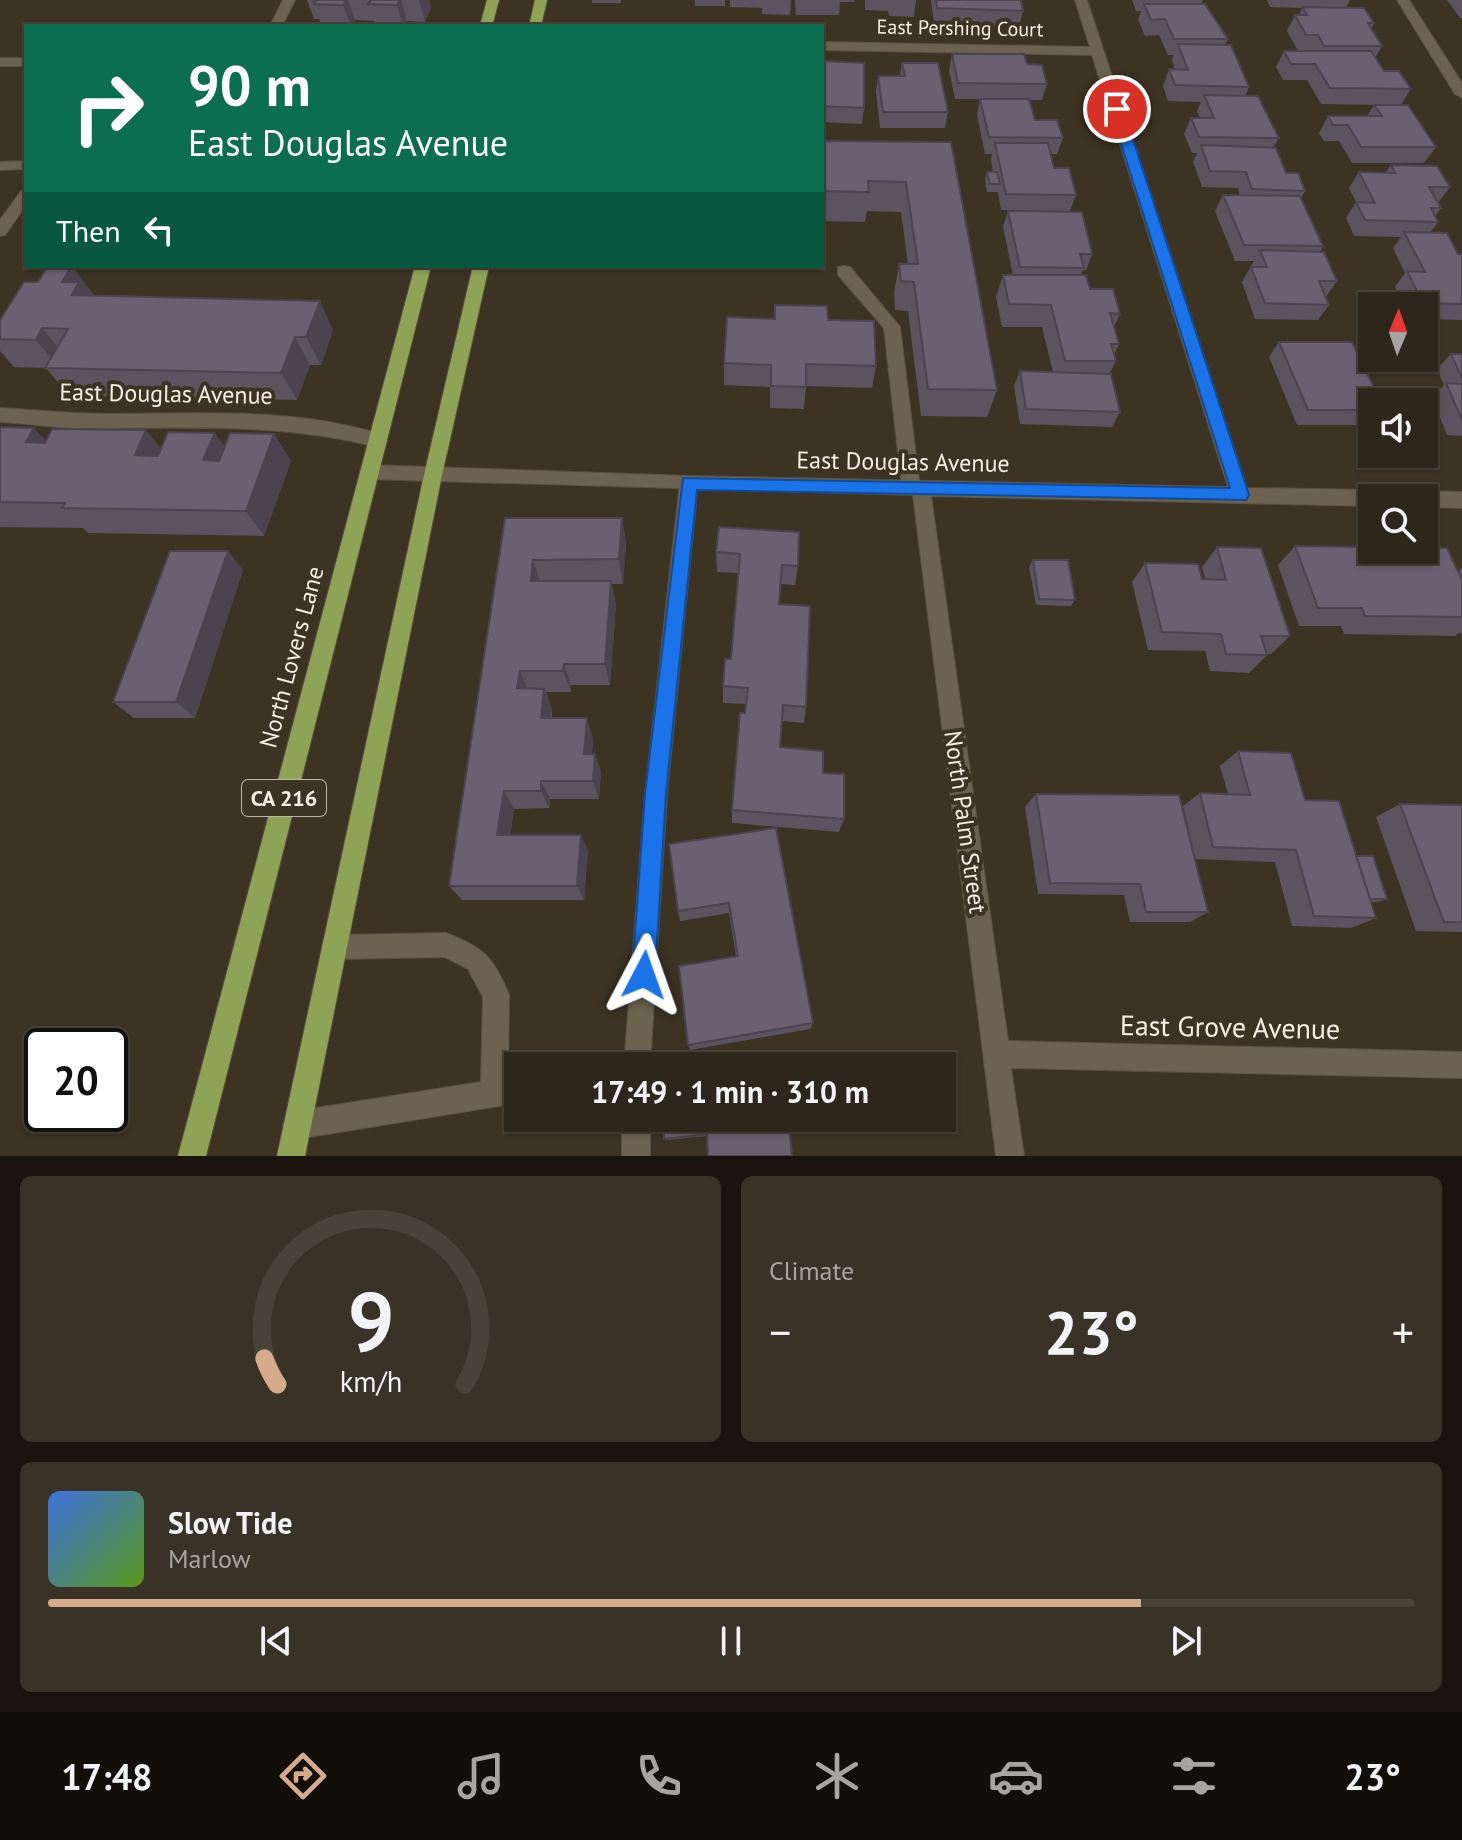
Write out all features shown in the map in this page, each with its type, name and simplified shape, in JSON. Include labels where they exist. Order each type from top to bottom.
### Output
[{"type":"main road","points":[[487,24],[493,0]]},
{"type":"main road","points":[[535,24],[541,0]]},
{"type":"main road","name":"North Lovers Lane","points":[[192,1156],[422,268]]},
{"type":"main road","name":"CA 216","points":[[291,1156],[433,475],[481,268]]},
{"type":"street","points":[[277,24],[289,0]]},
{"type":"street","points":[[1081,0],[1240,495]]},
{"type":"street","points":[[1403,0],[1462,94]]},
{"type":"street","name":"East Pershing Court","points":[[824,46],[1098,51]]},
{"type":"street","points":[[0,62],[24,62]]},
{"type":"street","points":[[0,166],[24,165]]},
{"type":"street","points":[[0,231],[24,197]]},
{"type":"street","name":"North Palm Street","points":[[844,271],[892,327],[1010,1156]]},
{"type":"street","name":"East Douglas Avenue","points":[[0,415],[70,421],[209,417],[281,422],[377,440]]},
{"type":"street","name":"East Douglas Avenue","points":[[369,472],[689,483],[1358,498]]},
{"type":"street","points":[[638,1052],[656,794],[689,483]]},
{"type":"street","points":[[1438,499],[1462,500]]},
{"type":"street","points":[[334,947],[446,945],[477,960],[496,995],[504,1073]]},
{"type":"street","name":"East Grove Avenue","points":[[996,1054],[1462,1065]]},
{"type":"street","points":[[297,1125],[504,1092]]},
{"type":"street","points":[[636,1132],[636,1156]]},
{"type":"building","points":[[316,0],[346,0],[343,5],[314,4]]},
{"type":"building","points":[[371,0],[400,0],[397,5],[368,4]]},
{"type":"building","points":[[936,0],[1021,0],[1023,11],[937,8]]},
{"type":"building","points":[[1144,4],[1205,4],[1228,39],[1174,39],[1165,19],[1151,20]]},
{"type":"building","points":[[1302,7],[1364,8],[1374,23],[1368,23],[1382,46],[1324,46],[1318,35],[1306,35],[1295,15],[1307,15]]},
{"type":"building","points":[[1178,44],[1231,45],[1249,87],[1175,85],[1169,69],[1188,70]]},
{"type":"building","points":[[1284,51],[1371,51],[1384,71],[1399,71],[1411,89],[1330,88],[1315,64],[1291,64]]},
{"type":"building","points":[[952,54],[1024,54],[1027,64],[1042,65],[1047,84],[958,83]]},
{"type":"building","points":[[824,61],[864,63],[864,108],[824,106]]},
{"type":"building","points":[[902,63],[938,63],[948,112],[883,112],[878,76],[905,76]]},
{"type":"building","points":[[1204,95],[1258,96],[1279,138],[1199,137],[1191,118],[1214,118]]},
{"type":"building","points":[[980,99],[1029,99],[1035,120],[1057,120],[1063,138],[989,137]]},
{"type":"building","points":[[1374,105],[1408,105],[1436,147],[1361,147],[1348,125],[1333,125],[1328,116],[1382,116]]},
{"type":"building","points":[[824,141],[951,142],[997,390],[928,389],[914,282],[901,281],[899,264],[918,264],[906,182],[868,181],[869,192],[824,191]]},
{"type":"building","points":[[995,143],[1048,143],[1054,168],[1069,168],[1076,195],[1006,194]]},
{"type":"building","points":[[1201,145],[1276,148],[1286,173],[1298,173],[1305,191],[1252,189],[1246,172],[1210,171]]},
{"type":"building","points":[[1391,165],[1437,166],[1450,187],[1429,187],[1441,208],[1431,208],[1438,222],[1365,220],[1356,202],[1375,203],[1359,172],[1395,173]]},
{"type":"building","points":[[987,172],[997,172],[1000,184],[990,184]]},
{"type":"building","points":[[1223,195],[1300,196],[1323,246],[1244,245]]},
{"type":"building","points":[[1008,211],[1082,212],[1092,254],[1080,254],[1084,268],[1020,267]]},
{"type":"building","points":[[1404,232],[1447,233],[1458,254],[1462,254],[1462,304],[1438,303],[1438,292],[1418,292],[1407,271],[1425,272]]},
{"type":"building","points":[[1260,250],[1324,252],[1337,281],[1319,281],[1329,305],[1265,303],[1251,267],[1267,267]]},
{"type":"building","points":[[47,268],[71,268],[62,282],[79,282],[72,295],[320,301],[306,337],[295,337],[281,373],[45,368],[68,329],[42,328],[36,340],[0,339],[0,320],[24,282],[38,282]]},
{"type":"building","points":[[1003,275],[1086,275],[1090,289],[1113,289],[1120,314],[1110,313],[1119,344],[1111,344],[1116,361],[1065,361],[1051,305],[1009,304]]},
{"type":"building","points":[[775,305],[827,306],[828,320],[874,321],[876,366],[806,364],[806,387],[771,386],[771,365],[724,363],[727,317],[775,319]]},
{"type":"building","points":[[1279,342],[1352,342],[1358,354],[1358,372],[1366,372],[1374,388],[1358,388],[1358,410],[1308,410]]},
{"type":"building","points":[[1451,354],[1462,354],[1462,378]]},
{"type":"building","points":[[1020,371],[1111,374],[1120,412],[1026,409]]},
{"type":"building","points":[[1446,383],[1462,384],[1462,420]]},
{"type":"building","points":[[0,427],[34,428],[26,442],[45,443],[52,429],[146,430],[135,455],[158,456],[168,432],[215,433],[203,460],[219,461],[230,433],[274,434],[246,511],[62,508],[65,503],[0,502]]},
{"type":"building","points":[[505,518],[622,518],[619,559],[533,560],[531,581],[611,581],[605,664],[564,664],[563,671],[520,671],[517,688],[544,689],[541,718],[587,718],[584,754],[595,754],[593,781],[541,781],[541,791],[504,791],[497,835],[581,835],[577,886],[449,886]]},
{"type":"building","points":[[719,527],[799,532],[798,566],[782,565],[779,604],[810,606],[806,707],[783,705],[780,747],[823,751],[823,773],[844,774],[844,819],[732,810],[740,713],[745,713],[748,688],[723,686],[725,659],[731,659],[740,554],[716,552]]},
{"type":"building","points":[[1295,546],[1358,547],[1358,564],[1438,564],[1438,548],[1447,548],[1462,580],[1462,617],[1365,616],[1362,608],[1318,608]]},
{"type":"building","points":[[1217,547],[1261,548],[1290,636],[1261,636],[1267,655],[1226,654],[1221,634],[1162,632],[1145,563],[1198,564],[1202,579],[1226,580]]},
{"type":"building","points":[[170,551],[228,551],[176,702],[113,702]]},
{"type":"building","points":[[1033,560],[1068,560],[1075,600],[1039,599]]},
{"type":"building","points":[[1238,751],[1291,753],[1305,800],[1339,801],[1376,918],[1314,916],[1296,850],[1213,847],[1200,793],[1250,795]]},
{"type":"building","points":[[1036,794],[1179,795],[1208,912],[1146,912],[1140,884],[1050,883]]},
{"type":"building","points":[[1400,804],[1462,805],[1462,922],[1444,922]]},
{"type":"building","points":[[776,828],[813,1023],[688,1045],[679,966],[738,956],[729,903],[678,911],[669,844]]},
{"type":"building","points":[[1356,856],[1373,856],[1387,899],[1370,899]]},
{"type":"building","points":[[664,1132],[789,1132],[792,1156],[708,1156],[707,1134],[664,1139]]},
{"type":"route","points":[[644,975],[656,794],[689,483],[1240,495],[1117,109]]}]
